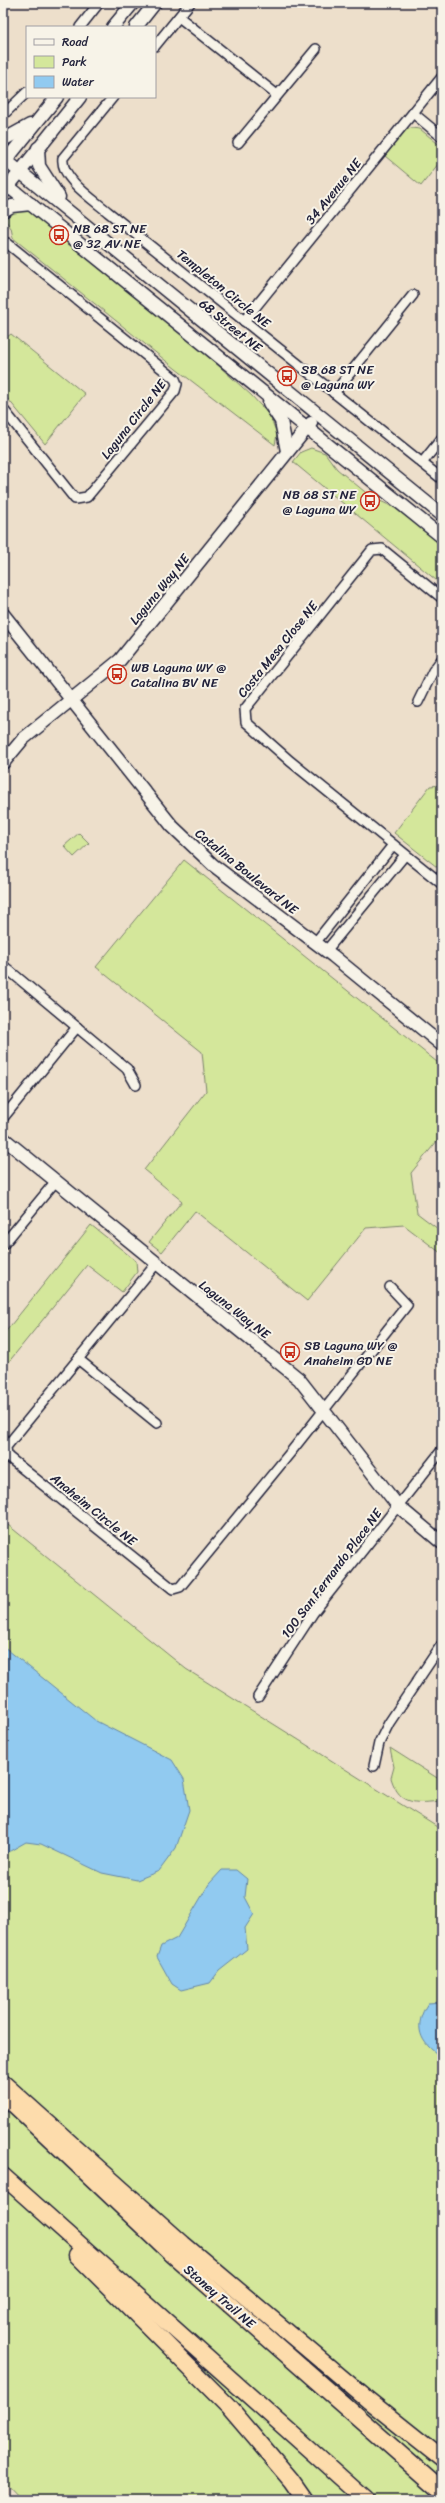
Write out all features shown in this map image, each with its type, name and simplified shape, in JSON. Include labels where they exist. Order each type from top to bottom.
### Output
[{"type":"highway","points":[[3,2083],[182,2244],[368,2400],[442,2459]]},
{"type":"highway","name":"Stoney Trail NE","points":[[3,2094],[171,2253],[442,2491]]},
{"type":"highway","points":[[3,2176],[27,2206],[229,2408],[291,2480],[305,2500]]},
{"type":"highway","points":[[3,2176],[366,2500]]},
{"type":"street","points":[[81,26],[99,3]]},
{"type":"street","points":[[115,26],[133,3]]},
{"type":"street","points":[[137,26],[155,3]]},
{"type":"street","points":[[156,45],[190,3]]},
{"type":"street","points":[[179,17],[277,95]]},
{"type":"street","points":[[238,143],[316,49]]},
{"type":"street","name":"34 Avenue NE","points":[[244,321],[442,77]]},
{"type":"street","points":[[3,115],[26,93]]},
{"type":"street","points":[[4,161],[56,98]]},
{"type":"street","points":[[79,98],[20,172],[5,187],[31,204],[442,537]]},
{"type":"street","name":"Templeton Circle NE","points":[[112,98],[63,158],[62,166],[67,174],[83,191],[442,479]]},
{"type":"street","points":[[413,112],[442,137]]},
{"type":"street","points":[[3,140],[18,133],[40,119]]},
{"type":"street","points":[[38,148],[39,166],[69,211]]},
{"type":"street","name":"68 Street NE","points":[[4,161],[69,211],[442,515]]},
{"type":"street","points":[[3,211],[12,206],[31,204]]},
{"type":"street","name":"Laguna Circle NE","points":[[3,243],[7,243],[175,379],[177,384],[175,391],[87,497],[75,499],[5,415]]},
{"type":"street","points":[[334,393],[413,295]]},
{"type":"street","points":[[263,393],[281,420],[287,451]]},
{"type":"street","name":"Laguna Way NE","points":[[3,763],[23,739],[120,660],[318,414]]},
{"type":"street","points":[[422,463],[442,438]]},
{"type":"street","name":"Costa Mesa Close NE","points":[[442,598],[382,549],[372,550],[245,709],[246,722],[290,761],[442,884]]},
{"type":"street","name":"Catalina Boulevard NE","points":[[3,614],[70,700],[172,826],[213,865],[315,943],[442,1046]]},
{"type":"street","points":[[418,702],[433,671],[442,659]]},
{"type":"street","points":[[315,943],[394,846]]},
{"type":"street","points":[[326,952],[405,855]]},
{"type":"street","points":[[5,967],[128,1069],[136,1085]]},
{"type":"street","points":[[3,1118],[77,1027]]},
{"type":"street","name":"Laguna Way NE","points":[[3,1138],[156,1264],[299,1378],[398,1506],[442,1543]]},
{"type":"street","points":[[3,1245],[55,1182]]},
{"type":"street","name":"Anaheim Circle NE","points":[[156,1264],[6,1447],[7,1456],[173,1588],[180,1587],[408,1305],[390,1287]]},
{"type":"street","points":[[78,1359],[157,1423]]},
{"type":"street","name":"100 San Fernando Place NE","points":[[258,1697],[313,1613],[442,1450]]},
{"type":"street","points":[[374,1766],[379,1743],[389,1724],[442,1644]]},
{"type":"green space","points":[[411,128],[420,129],[442,147],[442,159],[421,186],[385,156],[406,130]]},
{"type":"green space","points":[[25,210],[34,214],[201,350],[251,395],[270,416],[277,434],[275,445],[176,369],[13,238],[11,228],[3,217],[12,211]]},
{"type":"green space","points":[[11,334],[85,394],[45,444],[3,393],[3,340]]},
{"type":"green space","points":[[311,448],[325,453],[337,469],[370,496],[397,509],[442,545],[442,585],[293,462],[301,452]]},
{"type":"green space","points":[[442,785],[442,871],[394,833],[430,786]]},
{"type":"green space","points":[[79,833],[89,843],[74,857],[64,846]]},
{"type":"green space","points":[[184,860],[442,1066],[442,1135],[411,1173],[417,1213],[442,1232],[442,1254],[404,1225],[366,1228],[307,1301],[195,1211],[162,1252],[149,1242],[182,1201],[144,1170],[206,1091],[202,1052],[96,967]]},
{"type":"green space","points":[[91,1225],[136,1261],[137,1272],[122,1292],[87,1265],[3,1369],[3,1335]]},
{"type":"green space","points":[[3,1521],[186,1669],[442,1830],[442,2500],[22,2500],[3,2480]]},
{"type":"green space","points":[[390,1748],[442,1781],[442,1801],[410,1801],[404,1799],[399,1794],[391,1778],[394,1767]]},
{"type":"water","points":[[3,1646],[96,1721],[172,1760],[184,1779],[189,1810],[176,1848],[159,1871],[137,1880],[102,1873],[41,1844],[26,1842],[3,1855]]},
{"type":"water","points":[[222,1870],[236,1870],[247,1879],[245,1897],[254,1914],[245,1928],[247,1949],[219,1971],[210,1983],[181,1990],[172,1984],[157,1957],[161,1946],[177,1938],[209,1884]]},
{"type":"water","points":[[442,2002],[442,2057],[428,2046],[421,2033],[420,2027],[423,2011],[428,2003]]},
{"type":"place","name":"NB 68 ST NE @ 32 AV NE","points":[[59,235]]},
{"type":"place","name":"SB 68 ST NE @ Laguna WY","points":[[287,376]]},
{"type":"place","name":"NB 68 ST NE @ Laguna WY","points":[[370,501]]},
{"type":"place","name":"WB Laguna WY @ Catalina BV NE","points":[[117,674]]},
{"type":"place","name":"SB Laguna WY @ Anaheim GD NE","points":[[290,1352]]}]
